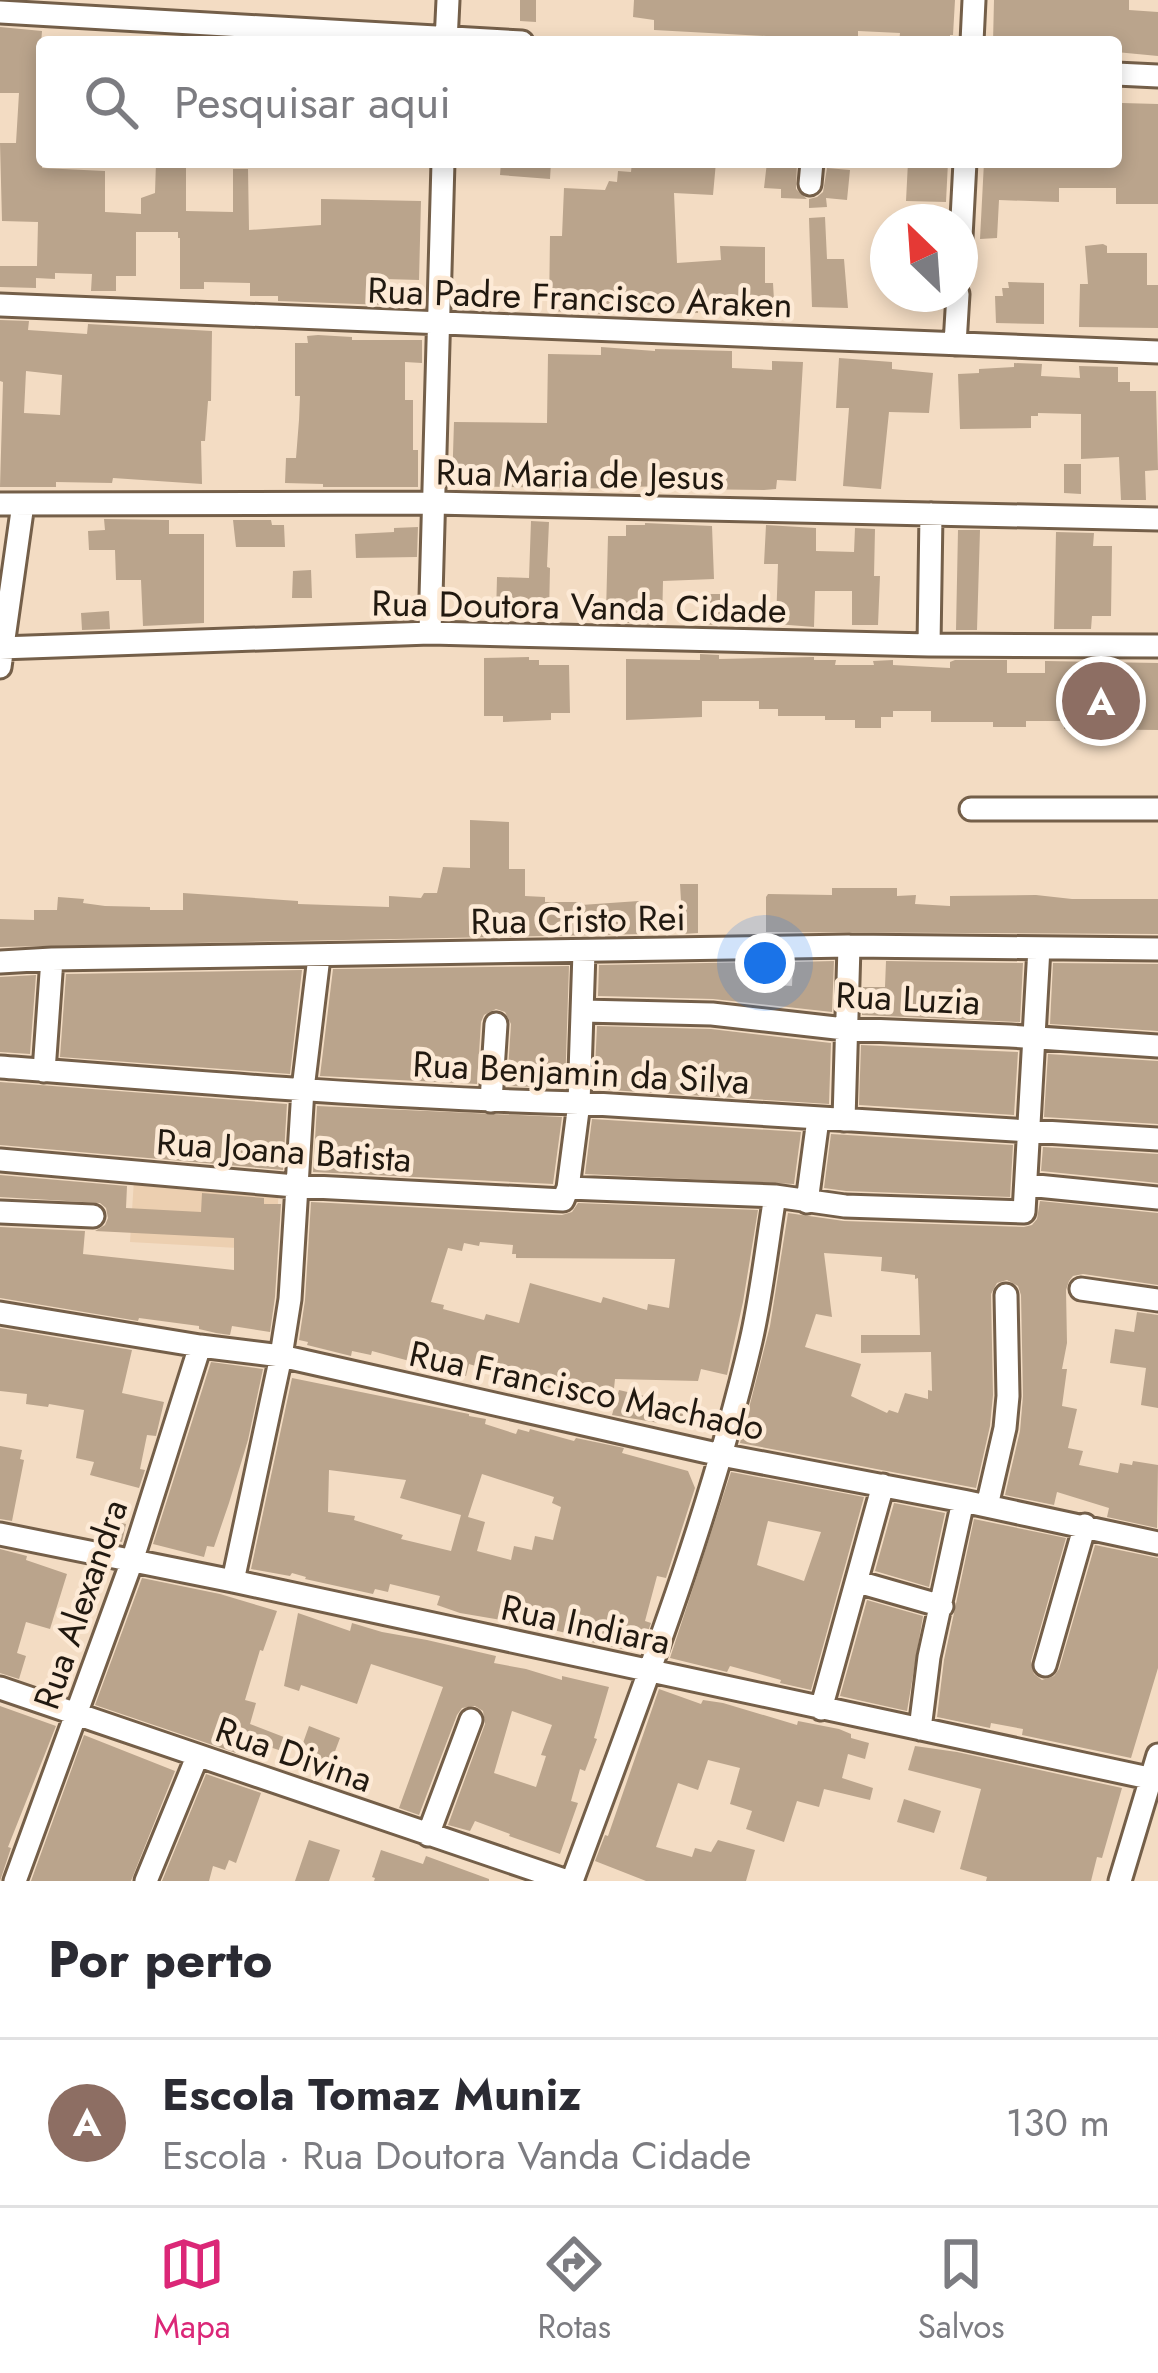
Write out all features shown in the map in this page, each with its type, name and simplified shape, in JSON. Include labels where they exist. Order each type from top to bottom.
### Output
[{"type":"street","points":[[446,36],[448,0]]},
{"type":"street","points":[[972,36],[974,0]]},
{"type":"street","points":[[0,12],[382,36]]},
{"type":"street","points":[[1122,74],[1158,76]]},
{"type":"street","points":[[430,633],[443,168]]},
{"type":"street","points":[[963,204],[965,168]]},
{"type":"street","name":"Rua Padre Francisco Araken","points":[[0,305],[1158,352]]},
{"type":"street","points":[[955,344],[957,312]]},
{"type":"street","name":"Rua Maria de Jesus","points":[[0,504],[434,503],[1158,519]]},
{"type":"street","points":[[1,654],[23,504]]},
{"type":"street","points":[[929,645],[931,514]]},
{"type":"street","name":"Rua Doutora Vanda Cidade","points":[[1,654],[430,633],[1158,646]]},
{"type":"street","points":[[971,808],[1158,809]]},
{"type":"street","points":[[844,1120],[849,946]]},
{"type":"street","name":"Rua Cristo Rei","points":[[0,962],[849,946],[1158,949]]},
{"type":"street","points":[[1039,948],[1027,1185],[1158,1198]]},
{"type":"street","points":[[565,1194],[580,1103],[584,952]]},
{"type":"street","points":[[233,1581],[290,1299],[303,1089],[319,956]]},
{"type":"street","points":[[44,1071],[52,959]]},
{"type":"street","name":"Rua Luzia","points":[[582,1011],[712,1014],[845,1030],[1158,1046]]},
{"type":"street","points":[[491,1101],[496,1024]]},
{"type":"street","name":"Rua Benjamin da Silva","points":[[0,1067],[1158,1139]]},
{"type":"street","points":[[807,1202],[818,1119]]},
{"type":"street","name":"Rua Joana Batista","points":[[0,1160],[295,1186],[775,1196],[845,1206],[1024,1212],[1027,1185]]},
{"type":"street","points":[[570,1881],[649,1671],[721,1455],[752,1337],[775,1196]]},
{"type":"street","points":[[0,1212],[93,1216]]},
{"type":"street","points":[[1081,1288],[1158,1300]]},
{"type":"street","points":[[987,1506],[1008,1396],[1006,1295]]},
{"type":"street","name":"Rua Francisco Machado","points":[[0,1312],[281,1356],[721,1455],[1158,1543]]},
{"type":"street","name":"Rua Alexandra","points":[[15,1881],[131,1562],[200,1346]]},
{"type":"street","points":[[821,1709],[883,1485]]},
{"type":"street","points":[[920,1729],[929,1657],[963,1501]]},
{"type":"street","points":[[1045,1665],[1085,1526]]},
{"type":"street","name":"Rua Indiara","points":[[0,1534],[1155,1779]]},
{"type":"street","points":[[858,1582],[942,1606]]},
{"type":"street","name":"Rua Divina","points":[[0,1688],[570,1881]]},
{"type":"street","points":[[428,1834],[471,1720]]},
{"type":"street","points":[[1120,1881],[1155,1779],[1158,1755]]},
{"type":"street","points":[[146,1881],[196,1756]]},
{"type":"shaded area","points":[[134,1179],[279,1187],[275,1250],[130,1242]]},
{"type":"building","points":[[520,0],[536,0],[536,22],[520,21]]},
{"type":"building","points":[[634,0],[955,0],[950,36],[858,31],[858,36],[765,36],[654,30],[654,20],[633,17]]},
{"type":"building","points":[[994,0],[1129,0],[1129,10],[1158,12],[1158,56],[1122,53],[1122,36],[993,36]]},
{"type":"building","points":[[0,27],[42,31],[36,36],[36,168],[105,171],[105,212],[141,214],[141,198],[155,193],[156,168],[186,168],[186,211],[233,212],[233,169],[248,169],[249,230],[321,225],[321,199],[421,201],[419,280],[386,279],[385,305],[278,301],[278,296],[250,296],[250,283],[204,282],[204,289],[180,289],[178,232],[136,232],[136,276],[116,276],[116,291],[91,291],[92,274],[55,273],[55,279],[36,278],[36,288],[0,287],[0,266],[37,266],[38,222],[2,221],[0,143],[16,143],[19,93],[0,93]]},
{"type":"building","points":[[1122,103],[1158,104],[1158,204],[1116,204],[1116,188],[1059,188],[1059,202],[999,200],[997,238],[980,239],[984,168],[1122,168]]},
{"type":"building","points":[[501,168],[551,168],[550,179],[500,175]]},
{"type":"building","points":[[631,168],[715,168],[713,195],[674,193],[677,263],[721,260],[720,246],[765,247],[765,283],[773,283],[775,318],[737,320],[736,304],[698,306],[698,313],[549,311],[550,236],[562,236],[564,188],[605,190],[609,181],[617,182],[618,171],[631,172]]},
{"type":"building","points":[[766,168],[797,168],[796,189],[807,199],[781,198],[781,189],[764,188]]},
{"type":"building","points":[[827,168],[850,170],[847,200],[826,198],[827,207],[809,208],[809,199],[823,192]]},
{"type":"building","points":[[908,168],[948,168],[946,202],[906,201]]},
{"type":"building","points":[[825,217],[827,259],[844,259],[848,308],[812,307],[809,218]]},
{"type":"building","points":[[1103,244],[1107,253],[1147,253],[1147,285],[1158,285],[1158,328],[1079,327],[1080,284],[1088,284],[1085,246]]},
{"type":"building","points":[[1008,282],[1044,283],[1044,324],[996,323],[995,296],[1003,296],[1002,288],[1009,288]]},
{"type":"building","points":[[0,320],[29,321],[28,330],[87,334],[88,324],[212,331],[211,401],[205,441],[201,441],[202,484],[113,478],[112,483],[0,487]],"holes":[[[26,371],[62,375],[60,415],[24,413]]]},
{"type":"building","points":[[307,336],[422,340],[422,363],[405,362],[405,400],[413,400],[418,487],[285,483],[286,458],[296,458],[299,420],[295,343],[308,343]]},
{"type":"building","points":[[601,347],[732,351],[732,368],[772,370],[772,361],[803,362],[796,481],[777,480],[776,489],[764,490],[688,489],[688,485],[634,489],[452,486],[454,422],[547,423],[548,354],[601,355]]},
{"type":"building","points":[[839,358],[892,362],[892,369],[933,373],[929,413],[889,412],[881,489],[843,486],[849,408],[836,408]]},
{"type":"building","points":[[1014,363],[1042,364],[1041,376],[1080,378],[1079,366],[1118,367],[1118,382],[1130,382],[1130,391],[1156,391],[1158,470],[1145,471],[1146,500],[1121,500],[1119,457],[1081,459],[1081,414],[1038,413],[1031,416],[1031,428],[960,429],[958,374],[1014,367]]},
{"type":"building","points":[[1064,464],[1081,464],[1081,494],[1064,493]]},
{"type":"building","points":[[104,519],[169,520],[169,534],[204,534],[204,623],[143,626],[141,580],[116,580],[115,550],[89,550],[88,531],[105,530]]},
{"type":"building","points":[[233,520],[271,520],[272,525],[284,525],[285,547],[236,547]]},
{"type":"building","points":[[531,521],[549,522],[549,614],[496,615],[497,577],[529,578]]},
{"type":"building","points":[[626,525],[712,526],[714,579],[663,581],[662,624],[625,623],[625,614],[606,613],[608,536],[626,536]]},
{"type":"building","points":[[766,525],[816,528],[816,551],[854,552],[855,528],[875,529],[878,625],[852,625],[852,591],[815,591],[814,627],[776,624],[778,564],[764,564]]},
{"type":"building","points":[[418,527],[417,557],[356,558],[355,534]]},
{"type":"building","points":[[958,530],[980,530],[977,630],[956,630]]},
{"type":"building","points":[[1056,532],[1094,533],[1093,546],[1112,546],[1111,616],[1092,616],[1091,629],[1054,629]]},
{"type":"building","points":[[311,570],[312,598],[292,598],[293,571]]},
{"type":"building","points":[[699,594],[720,594],[720,625],[700,624]]},
{"type":"building","points":[[109,611],[110,629],[82,630],[81,613]]},
{"type":"building","points":[[700,654],[719,655],[719,659],[814,657],[836,660],[835,665],[893,660],[893,665],[950,668],[955,660],[1007,660],[1007,673],[1045,673],[1045,661],[1158,663],[1158,730],[1064,729],[1064,721],[1026,721],[1026,727],[931,722],[931,711],[893,711],[893,717],[881,717],[881,728],[855,728],[855,720],[778,716],[778,709],[759,709],[759,701],[702,701],[702,717],[626,720],[626,659],[700,660]]},
{"type":"building","points":[[484,658],[539,660],[539,665],[569,665],[570,713],[551,713],[551,720],[503,722],[503,716],[484,716]]},
{"type":"building","points":[[470,820],[509,822],[509,869],[525,869],[525,896],[581,905],[639,901],[644,934],[0,947],[0,919],[34,920],[34,910],[57,910],[58,897],[150,910],[183,910],[183,893],[389,907],[389,896],[421,898],[424,893],[437,893],[443,867],[470,868]]},
{"type":"building","points":[[680,884],[698,884],[698,933],[683,934]]},
{"type":"building","points":[[832,888],[897,888],[897,896],[916,895],[915,904],[950,906],[950,896],[1158,899],[1158,934],[766,932],[768,894],[832,895]]},
{"type":"building","points":[[834,961],[832,1012],[713,999],[598,996],[599,965],[761,962],[761,984],[792,986],[793,962]]},
{"type":"building","points":[[886,961],[1023,963],[1020,1022],[862,1015],[863,987],[885,987]]},
{"type":"building","points":[[1053,963],[1158,964],[1158,1031],[1050,1024]]},
{"type":"building","points":[[569,966],[565,1088],[507,1086],[511,1024],[505,1012],[496,1009],[481,1022],[477,1084],[320,1076],[333,969]]},
{"type":"building","points":[[302,970],[290,1074],[60,1057],[66,974]]},
{"type":"building","points":[[36,975],[30,1054],[0,1052],[0,977]]},
{"type":"building","points":[[597,1026],[711,1029],[831,1043],[829,1104],[594,1089]]},
{"type":"building","points":[[861,1045],[1018,1052],[1014,1115],[859,1105]]},
{"type":"building","points":[[1048,1054],[1158,1061],[1158,1124],[1044,1117]]},
{"type":"building","points":[[0,1082],[287,1104],[283,1170],[0,1145]]},
{"type":"building","points":[[317,1106],[562,1117],[553,1184],[313,1172]]},
{"type":"building","points":[[592,1119],[801,1132],[794,1184],[585,1174]]},
{"type":"building","points":[[831,1134],[1013,1145],[1010,1197],[824,1188]]},
{"type":"building","points":[[1043,1147],[1158,1154],[1158,1183],[1041,1171]]},
{"type":"building","points":[[0,1175],[127,1186],[126,1208],[201,1212],[202,1193],[281,1204],[270,1332],[232,1326],[230,1335],[199,1326],[0,1298],[0,1227],[85,1231],[83,1254],[234,1270],[234,1238],[95,1231],[108,1218],[100,1203],[0,1197]]},
{"type":"building","points":[[1040,1201],[1158,1213],[1158,1285],[1083,1274],[1069,1281],[1062,1369],[1067,1369],[1062,1406],[1077,1409],[1068,1448],[1083,1451],[1079,1465],[1118,1473],[1120,1463],[1158,1465],[1157,1528],[1107,1517],[1109,1508],[1057,1492],[1054,1505],[1005,1495],[1023,1396],[1021,1295],[1018,1286],[1007,1280],[997,1283],[991,1294],[993,1395],[976,1488],[740,1443],[770,1326],[788,1213],[844,1221],[1024,1227],[1037,1219]],"holes":[[[824,1253],[882,1257],[881,1271],[918,1278],[920,1335],[861,1335],[861,1353],[931,1352],[928,1399],[905,1393],[898,1413],[887,1413],[851,1396],[861,1364],[805,1347],[816,1314],[832,1317]]]},
{"type":"building","points":[[311,1202],[562,1215],[578,1203],[758,1210],[727,1375],[701,1369],[698,1381],[615,1379],[613,1398],[504,1379],[505,1375],[469,1364],[466,1376],[372,1351],[371,1355],[352,1351],[351,1356],[307,1345],[299,1340]],"holes":[[[480,1242],[513,1245],[516,1258],[675,1259],[669,1308],[648,1304],[647,1310],[603,1297],[601,1303],[530,1283],[519,1323],[486,1314],[484,1320],[431,1302],[448,1248],[462,1251],[464,1243],[479,1246]]]},
{"type":"building","points":[[1137,1312],[1158,1315],[1158,1408],[1141,1405],[1146,1368],[1110,1363],[1115,1329],[1134,1332]]},
{"type":"building","points":[[0,1328],[132,1350],[122,1393],[164,1402],[156,1436],[147,1435],[139,1488],[90,1475],[94,1462],[76,1458],[84,1410],[26,1404],[27,1394],[0,1391]]},
{"type":"building","points":[[211,1362],[263,1369],[229,1503],[214,1547],[207,1546],[204,1557],[153,1544]]},
{"type":"building","points":[[292,1378],[469,1414],[516,1434],[518,1429],[530,1429],[624,1448],[622,1453],[688,1471],[695,1488],[666,1578],[657,1576],[645,1621],[651,1623],[642,1648],[635,1652],[536,1626],[460,1613],[437,1605],[440,1596],[390,1584],[388,1592],[375,1589],[373,1594],[292,1573],[251,1569]],"holes":[[[329,1470],[406,1480],[400,1498],[461,1515],[451,1551],[401,1539],[403,1535],[354,1520],[355,1516],[328,1512]],[[482,1474],[554,1497],[552,1503],[561,1507],[553,1540],[535,1536],[532,1550],[514,1546],[511,1560],[477,1551],[485,1522],[468,1517]]]},
{"type":"building","points":[[619,1390],[717,1413],[713,1428],[612,1415]]},
{"type":"building","points":[[0,1446],[22,1450],[20,1459],[24,1460],[12,1521],[0,1519]]},
{"type":"building","points":[[731,1472],[864,1497],[811,1690],[730,1666],[727,1672],[670,1658]],"holes":[[[768,1521],[821,1532],[804,1581],[757,1565]]]},
{"type":"building","points":[[894,1503],[945,1513],[929,1587],[875,1571]]},
{"type":"building","points":[[974,1519],[1066,1538],[1031,1661],[1034,1674],[1042,1680],[1059,1669],[1095,1545],[1158,1558],[1158,1668],[1131,1758],[1022,1735],[1023,1729],[937,1717]]},
{"type":"building","points":[[109,1520],[126,1524],[122,1542],[105,1538]]},
{"type":"building","points":[[0,1549],[67,1574],[50,1629],[26,1622],[17,1653],[26,1656],[19,1679],[0,1673]]},
{"type":"building","points":[[142,1578],[277,1611],[245,1700],[256,1703],[250,1724],[289,1739],[285,1752],[245,1739],[239,1754],[95,1705]]},
{"type":"building","points":[[867,1600],[923,1616],[907,1711],[840,1696]]},
{"type":"building","points":[[298,1613],[350,1631],[352,1623],[496,1656],[494,1663],[562,1680],[562,1676],[609,1687],[597,1739],[585,1771],[580,1769],[571,1801],[578,1803],[560,1854],[475,1821],[470,1831],[448,1825],[485,1724],[483,1711],[475,1706],[462,1708],[457,1715],[419,1815],[399,1808],[443,1687],[371,1664],[357,1704],[301,1685],[299,1691],[284,1686]],"holes":[[[512,1711],[552,1725],[536,1787],[494,1773]]]},
{"type":"building","points":[[659,1689],[701,1704],[703,1700],[723,1703],[797,1725],[798,1721],[839,1729],[869,1743],[865,1759],[848,1754],[842,1778],[873,1788],[870,1800],[824,1789],[819,1807],[797,1801],[784,1842],[746,1829],[752,1811],[730,1804],[740,1768],[708,1760],[698,1790],[678,1783],[656,1847],[692,1857],[695,1848],[711,1852],[718,1840],[755,1850],[746,1881],[646,1881],[595,1861]]},
{"type":"building","points":[[0,1706],[56,1726],[8,1847],[0,1881]]},
{"type":"building","points":[[309,1726],[340,1738],[328,1770],[297,1760]]},
{"type":"building","points":[[84,1735],[175,1771],[131,1881],[31,1881]]},
{"type":"building","points":[[915,1746],[1122,1788],[1091,1881],[986,1881],[987,1877],[960,1869],[981,1789],[908,1770]]},
{"type":"building","points":[[206,1774],[261,1793],[236,1863],[229,1860],[225,1870],[213,1866],[209,1881],[162,1881]]},
{"type":"building","points":[[904,1799],[941,1811],[934,1833],[897,1822]]},
{"type":"building","points":[[309,1840],[340,1850],[329,1881],[295,1881]]},
{"type":"building","points":[[381,1850],[423,1864],[426,1856],[489,1881],[374,1881]]},
{"type":"place","name":"Escola Tomaz Muniz","points":[[1101,701]]}]
